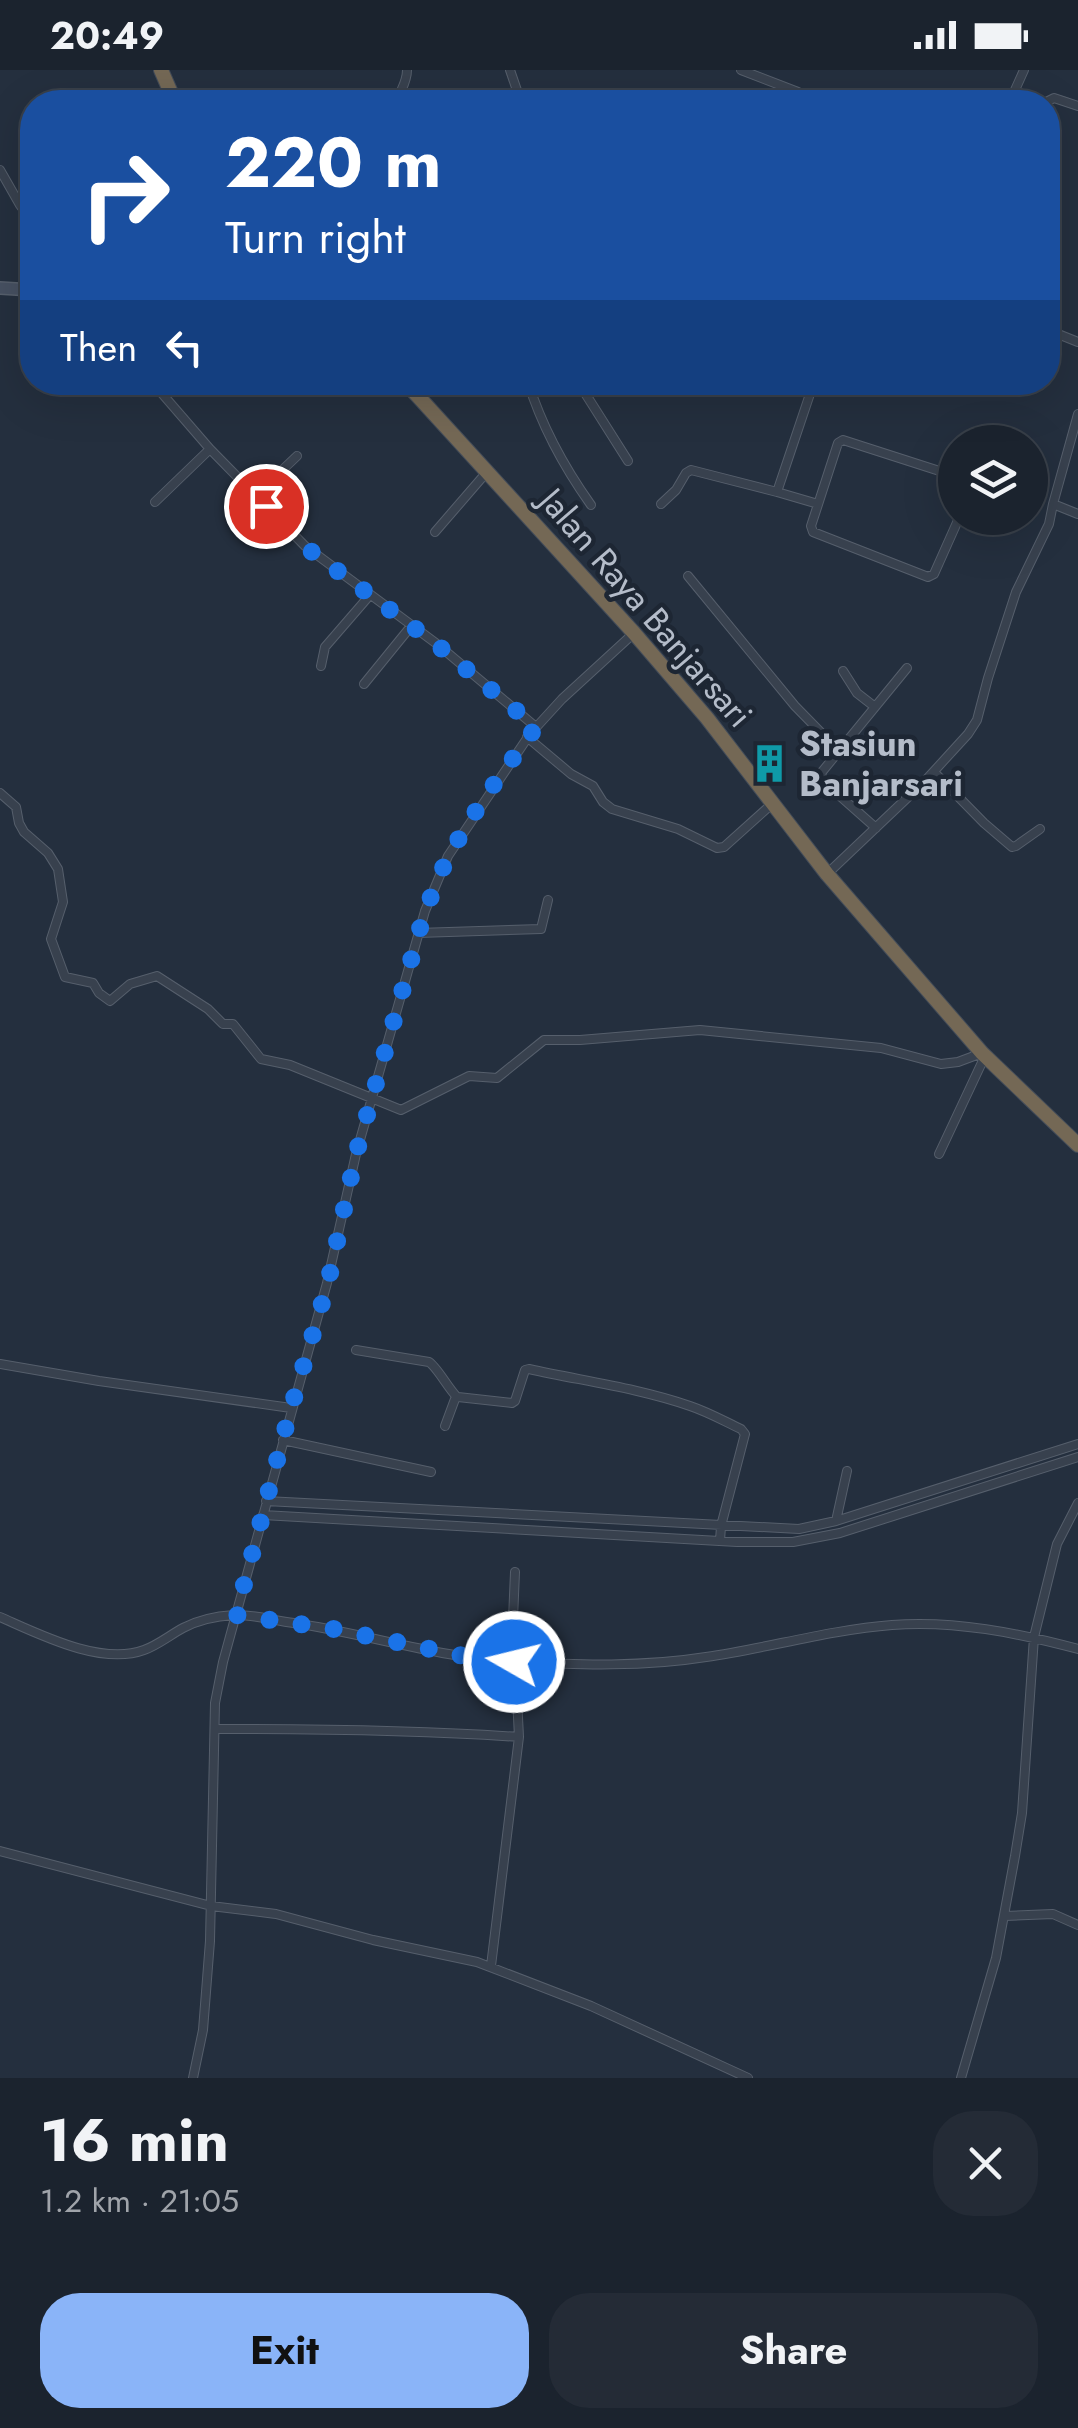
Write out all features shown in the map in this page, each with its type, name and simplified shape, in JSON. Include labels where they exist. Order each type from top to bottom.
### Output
[{"type":"highway","name":"Jalan Raya Banjarsari","points":[[419,395],[634,632],[827,874],[984,1055],[1078,1145]]},
{"type":"street","points":[[740,70],[793,90]]},
{"type":"street","points":[[0,170],[20,205]]},
{"type":"street","points":[[163,395],[304,546],[412,624],[536,727]]},
{"type":"street","points":[[533,395],[550,438],[591,506]]},
{"type":"street","points":[[586,395],[628,461]]},
{"type":"street","points":[[777,492],[810,395]]},
{"type":"street","points":[[827,874],[934,772],[977,720],[1016,592],[1049,524],[1078,414]]},
{"type":"street","points":[[938,471],[843,440],[838,443],[811,526],[814,532],[928,578],[934,574],[951,535]]},
{"type":"street","points":[[155,502],[210,449]]},
{"type":"street","points":[[256,495],[297,456]]},
{"type":"street","points":[[661,504],[691,470],[818,504]]},
{"type":"street","points":[[435,532],[486,473]]},
{"type":"street","points":[[1053,504],[1078,514]]},
{"type":"street","points":[[688,576],[838,752]]},
{"type":"street","points":[[321,666],[324,647],[370,595]]},
{"type":"street","points":[[364,684],[412,624]]},
{"type":"street","points":[[193,2078],[203,2030],[211,1906],[215,1703],[220,1676],[328,1283],[356,1154],[418,933],[448,856],[528,738],[562,699],[634,632]]},
{"type":"street","points":[[876,828],[822,781],[821,774],[907,668]]},
{"type":"street","points":[[842,670],[857,694],[875,707]]},
{"type":"street","points":[[528,738],[571,774],[593,786],[607,806],[678,829],[717,848],[773,803]]},
{"type":"street","points":[[934,772],[1012,847],[1040,829]]},
{"type":"street","points":[[0,793],[16,806],[24,832],[48,853],[58,870],[63,902],[50,938],[65,977],[93,983],[110,1000],[130,984],[158,976],[208,1009],[223,1024],[233,1024],[261,1058],[290,1065],[401,1110],[469,1076],[497,1078],[544,1040],[700,1030],[881,1048],[941,1064],[984,1055]]},
{"type":"street","points":[[418,933],[540,929],[548,900]]},
{"type":"street","points":[[939,1154],[984,1055]]},
{"type":"street","points":[[356,1350],[434,1364],[457,1397],[512,1403],[529,1369],[616,1386],[689,1406],[728,1422],[744,1431],[746,1438],[720,1535]]},
{"type":"street","points":[[0,1364],[291,1408]]},
{"type":"street","points":[[445,1426],[457,1397]]},
{"type":"street","points":[[282,1440],[431,1472]]},
{"type":"street","points":[[266,1500],[389,1514],[720,1535],[822,1531],[836,1522],[909,1505],[1078,1444]]},
{"type":"street","points":[[262,1515],[389,1514],[761,1535],[793,1542],[1078,1457]]},
{"type":"street","points":[[836,1522],[847,1471]]},
{"type":"street","points":[[961,2078],[994,1965],[1022,1813],[1034,1637],[1057,1544],[1078,1503]]},
{"type":"street","points":[[491,1966],[519,1737],[513,1618],[516,1572]]},
{"type":"street","points":[[0,1617],[85,1650],[125,1654],[143,1651],[186,1626],[236,1615],[334,1629],[483,1660],[514,1662],[594,1665],[702,1658],[892,1625],[942,1624],[1034,1637],[1078,1649]]},
{"type":"street","points":[[214,1729],[519,1737]]},
{"type":"street","points":[[0,1850],[211,1906],[286,1916],[491,1966],[591,2006],[748,2078]]},
{"type":"street","points":[[1004,1916],[1052,1914],[1078,1925]]},
{"type":"place","name":"Stasiun Banjarsari","points":[[769,764]]},
{"type":"route","points":[[266,506],[304,546],[412,624],[536,727],[448,856],[425,911],[356,1154],[328,1283],[236,1615],[334,1629],[483,1660],[514,1662]]}]
